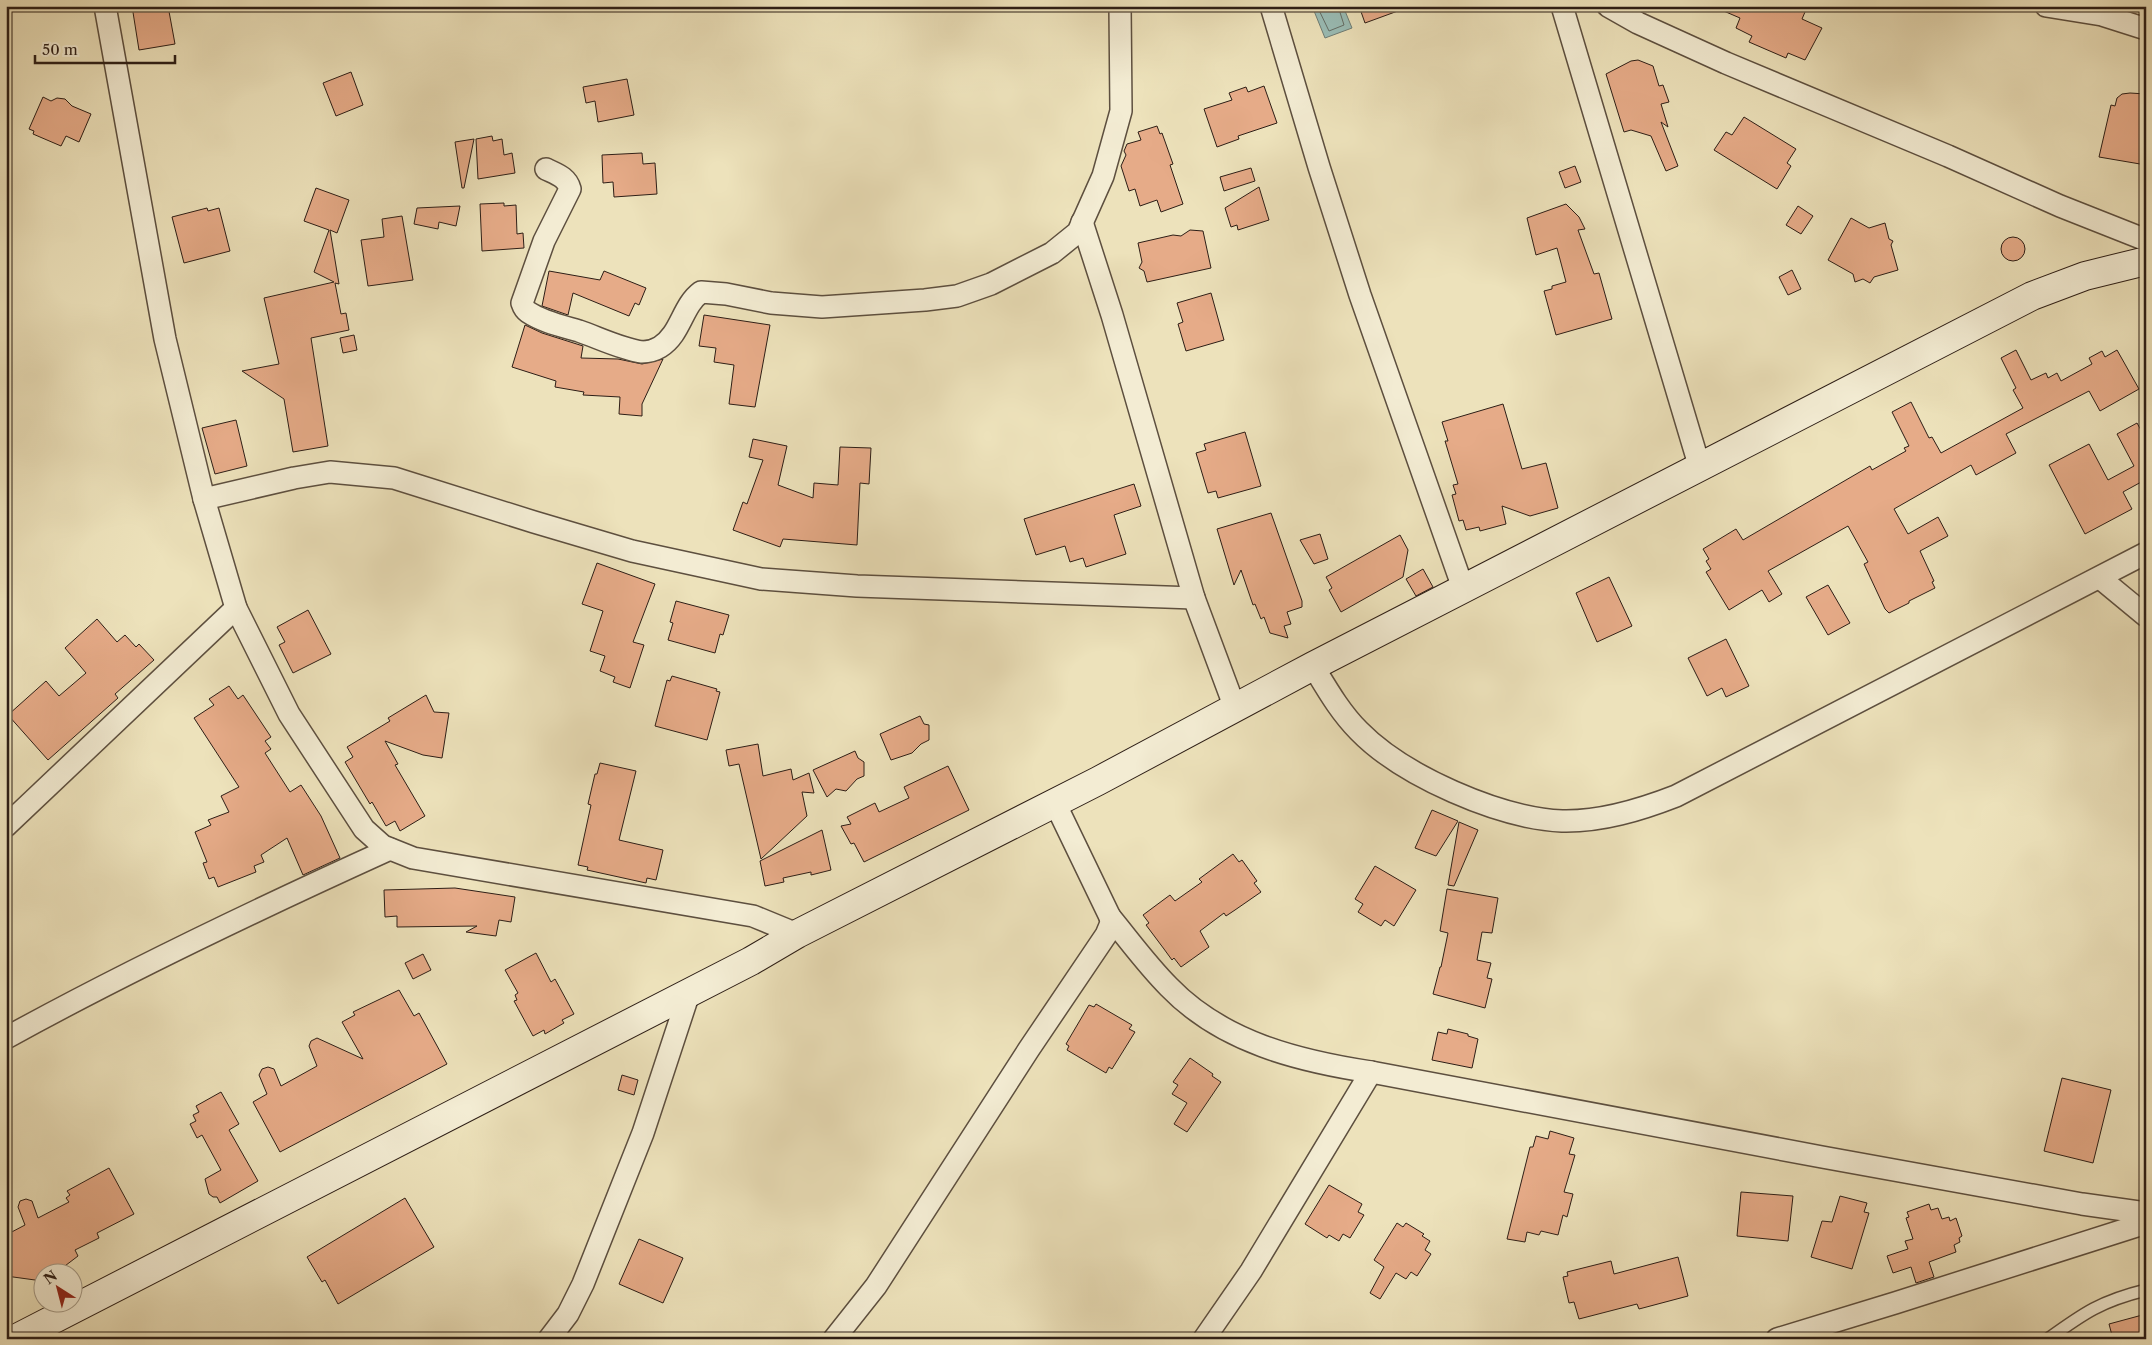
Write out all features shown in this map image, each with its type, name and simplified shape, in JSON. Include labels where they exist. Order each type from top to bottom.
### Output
[{"type":"street","points":[[105,6],[165,339],[204,499],[236,608],[289,714],[364,829],[390,849],[412,858],[754,916],[798,934]]},
{"type":"street","points":[[546,169],[563,177],[570,189],[544,241],[523,294],[522,303],[524,308],[528,312],[558,325],[642,352],[652,351],[662,346],[675,332],[687,308],[701,292],[822,307],[957,296],[991,284],[1052,253],[1078,232],[1103,176],[1122,111],[1120,6]]},
{"type":"street","points":[[1271,6],[1319,168],[1360,295],[1463,588]]},
{"type":"street","points":[[1562,6],[1700,468]]},
{"type":"street","points":[[1608,6],[1638,24],[1735,67],[1948,156],[2060,206],[2146,240]]},
{"type":"street","points":[[2046,6],[2102,15],[2146,29]]},
{"type":"street","points":[[1082,222],[1194,598],[1235,708]]},
{"type":"street","points":[[15,1339],[689,993],[798,934],[1055,803],[1463,588],[2032,296],[2085,276],[2146,261]]},
{"type":"street","points":[[204,499],[294,478],[330,472],[394,478],[632,551],[761,579],[857,586],[1194,598]]},
{"type":"street","points":[[1313,666],[1340,710],[1360,732],[1420,775],[1469,798],[1518,813],[1561,821],[1598,818],[1635,811],[1676,796],[2146,553]]},
{"type":"street","points":[[2100,578],[2146,616]]},
{"type":"street","points":[[6,826],[236,608]]},
{"type":"street","points":[[1055,803],[1110,917],[1169,988],[1212,1023],[1254,1044],[1302,1059],[1822,1157],[2082,1204],[2146,1213]]},
{"type":"street","points":[[6,1038],[80,997],[256,910],[390,849]]},
{"type":"street","points":[[834,1339],[876,1286],[1034,1041],[1106,935],[1111,923],[1110,917]]},
{"type":"street","points":[[549,1339],[568,1314],[583,1284],[643,1133],[689,993]]},
{"type":"street","points":[[1204,1339],[1251,1271],[1371,1072]]},
{"type":"street","points":[[1777,1339],[2146,1223]]},
{"type":"lane","points":[[2048,1339],[2088,1310],[2116,1297],[2146,1290]]},
{"type":"water","points":[[1312,6],[1343,6],[1352,28],[1325,38]]},
{"type":"building","points":[[132,6],[168,6],[175,44],[139,50]]},
{"type":"building","points":[[1359,6],[1406,6],[1406,8],[1365,23]]},
{"type":"building","points":[[1712,6],[1791,6],[1805,12],[1802,19],[1822,28],[1805,60],[1788,53],[1786,58],[1749,42],[1752,36],[1736,28],[1740,18]]},
{"type":"building","points":[[1638,60],[1653,66],[1659,86],[1663,85],[1669,102],[1661,104],[1668,127],[1661,122],[1678,166],[1666,171],[1651,136],[1631,130],[1624,132],[1606,74],[1631,61]]},
{"type":"building","points":[[351,72],[363,105],[336,116],[323,83]]},
{"type":"building","points":[[627,79],[634,115],[598,122],[595,101],[586,103],[583,87]]},
{"type":"building","points":[[1264,86],[1277,123],[1238,136],[1239,139],[1217,147],[1204,109],[1232,100],[1229,93],[1246,87],[1248,92]]},
{"type":"building","points":[[2122,94],[2146,94],[2146,165],[2099,157],[2111,105],[2115,106],[2117,98]]},
{"type":"building","points":[[43,97],[51,101],[57,98],[65,99],[72,106],[91,114],[79,142],[66,136],[61,146],[33,134],[34,131],[29,129]]},
{"type":"building","points":[[1744,117],[1796,149],[1787,163],[1791,166],[1777,189],[1714,150],[1726,132],[1732,135]]},
{"type":"building","points":[[1157,126],[1160,134],[1162,133],[1173,164],[1170,165],[1183,204],[1161,212],[1157,200],[1140,206],[1135,189],[1129,191],[1121,166],[1126,155],[1124,151],[1127,144],[1141,140],[1138,132]]},
{"type":"building","points":[[492,136],[493,141],[502,139],[504,155],[512,153],[515,173],[478,179],[476,139]]},
{"type":"building","points":[[474,139],[464,188],[462,188],[455,142]]},
{"type":"building","points":[[642,153],[643,164],[655,163],[657,194],[614,197],[613,182],[603,183],[602,155]]},
{"type":"building","points":[[1575,166],[1581,182],[1565,188],[1559,172]]},
{"type":"building","points":[[1251,168],[1255,181],[1224,191],[1220,177]]},
{"type":"building","points":[[1259,187],[1269,220],[1238,230],[1237,225],[1231,227],[1225,208]]},
{"type":"building","points":[[316,188],[349,200],[337,233],[330,230],[339,284],[335,283],[341,314],[346,313],[349,330],[311,338],[328,446],[293,452],[284,399],[242,371],[279,364],[264,298],[334,282],[314,272],[329,230],[304,221]]},
{"type":"building","points":[[504,203],[504,206],[516,205],[517,234],[523,233],[524,248],[482,251],[480,204]]},
{"type":"building","points":[[1566,204],[1579,217],[1585,229],[1578,230],[1594,274],[1599,273],[1612,319],[1556,335],[1544,291],[1552,289],[1552,286],[1566,282],[1557,248],[1536,255],[1527,218]]},
{"type":"building","points":[[460,206],[456,226],[439,222],[438,229],[414,224],[417,208]]},
{"type":"building","points":[[1798,206],[1813,216],[1801,234],[1786,225]]},
{"type":"building","points":[[207,208],[208,211],[219,208],[230,251],[184,263],[172,217]]},
{"type":"building","points":[[402,216],[413,280],[368,286],[361,240],[384,237],[382,219]]},
{"type":"building","points":[[1851,218],[1869,228],[1885,223],[1889,239],[1893,241],[1891,245],[1898,270],[1874,277],[1870,283],[1863,279],[1855,282],[1853,274],[1828,260]]},
{"type":"building","points":[[1190,230],[1203,231],[1211,268],[1147,282],[1144,271],[1139,268],[1142,262],[1138,243],[1173,235],[1181,236]]},
{"type":"building","points":[[2013,237],[2022,240],[2025,249],[2022,258],[2013,261],[2004,258],[2001,249],[2004,240]]},
{"type":"building","points":[[1792,270],[1801,289],[1788,295],[1779,277]]},
{"type":"building","points":[[549,271],[600,280],[604,271],[646,288],[639,305],[635,303],[629,316],[573,293],[568,315],[542,306]]},
{"type":"building","points":[[1211,293],[1224,340],[1186,351],[1178,324],[1183,322],[1177,303]]},
{"type":"building","points":[[704,315],[770,325],[755,407],[729,404],[734,365],[714,362],[716,348],[699,346]]},
{"type":"building","points":[[525,325],[542,333],[583,346],[581,358],[618,359],[642,364],[663,359],[642,404],[642,416],[619,414],[620,397],[583,395],[584,392],[555,387],[556,381],[512,367]]},
{"type":"building","points":[[354,335],[357,350],[343,353],[340,338]]},
{"type":"building","points":[[2016,350],[2031,380],[2046,373],[2048,378],[2057,373],[2061,381],[2092,364],[2089,358],[2102,351],[2105,357],[2117,350],[2139,389],[2100,411],[2089,391],[2006,434],[2016,453],[1976,475],[1971,465],[1894,509],[1908,534],[1938,517],[1948,536],[1920,551],[1934,581],[1932,582],[1935,588],[1909,601],[1909,603],[1889,613],[1885,609],[1864,564],[1868,562],[1848,526],[1768,571],[1782,594],[1769,602],[1762,590],[1729,610],[1706,572],[1711,569],[1706,561],[1709,559],[1703,549],[1736,529],[1743,540],[1870,466],[1872,470],[1906,451],[1904,448],[1909,446],[1892,412],[1911,402],[1929,438],[1932,437],[1941,453],[2023,408],[2013,390],[2016,388],[2001,358]]},
{"type":"building","points":[[1503,404],[1522,469],[1546,463],[1558,508],[1530,516],[1502,506],[1506,524],[1480,531],[1479,527],[1466,530],[1463,520],[1459,521],[1452,495],[1456,494],[1453,485],[1458,484],[1445,441],[1448,441],[1442,422]]},
{"type":"building","points":[[236,420],[247,466],[215,474],[202,428]]},
{"type":"building","points":[[2137,423],[2146,439],[2146,487],[2143,481],[2123,492],[2132,509],[2085,534],[2049,465],[2089,444],[2108,480],[2134,466],[2117,434]]},
{"type":"building","points":[[1245,432],[1261,486],[1218,498],[1216,491],[1208,493],[1196,453],[1206,450],[1204,444]]},
{"type":"building","points":[[753,439],[787,446],[778,485],[813,498],[814,483],[838,485],[840,447],[871,448],[869,484],[860,483],[857,545],[783,539],[780,547],[733,530],[743,502],[747,504],[763,460],[749,457]]},
{"type":"building","points":[[1134,484],[1141,506],[1114,515],[1126,554],[1086,567],[1083,558],[1070,562],[1065,546],[1036,555],[1024,519]]},
{"type":"building","points":[[1271,513],[1302,601],[1302,607],[1287,612],[1291,624],[1284,626],[1288,638],[1270,633],[1264,617],[1261,619],[1255,604],[1253,605],[1241,570],[1234,585],[1217,529]]},
{"type":"building","points":[[1320,534],[1328,559],[1314,564],[1300,540]]},
{"type":"building","points":[[1400,535],[1408,550],[1403,577],[1341,612],[1329,590],[1332,588],[1326,577]]},
{"type":"building","points":[[597,563],[655,584],[633,642],[644,645],[630,688],[613,682],[615,677],[600,671],[605,656],[590,651],[603,611],[582,604]]},
{"type":"building","points":[[1423,569],[1433,587],[1416,596],[1406,579]]},
{"type":"building","points":[[1609,577],[1632,626],[1597,642],[1576,593]]},
{"type":"building","points":[[1828,585],[1850,623],[1828,635],[1806,597]]},
{"type":"building","points":[[676,601],[729,615],[723,635],[720,634],[715,653],[668,640],[673,623],[670,622]]},
{"type":"building","points":[[308,610],[331,654],[293,673],[279,645],[285,642],[277,627]]},
{"type":"building","points":[[97,619],[117,642],[125,635],[136,647],[139,644],[154,660],[115,694],[118,698],[48,760],[8,715],[46,681],[59,696],[86,673],[65,648]]},
{"type":"building","points":[[1726,639],[1749,686],[1726,697],[1722,688],[1707,696],[1688,658]]},
{"type":"building","points":[[672,676],[717,689],[716,691],[720,692],[707,740],[655,726],[667,680],[670,681]]},
{"type":"building","points":[[229,686],[238,699],[243,695],[271,737],[265,741],[271,749],[265,753],[290,792],[301,785],[321,816],[340,858],[303,875],[287,838],[261,855],[264,862],[254,866],[256,872],[218,887],[214,877],[209,879],[203,863],[207,862],[195,832],[211,825],[208,820],[229,812],[221,796],[239,787],[194,718],[214,705],[209,699]]},
{"type":"building","points":[[426,695],[434,712],[449,713],[442,758],[423,755],[385,741],[398,764],[395,765],[425,816],[400,831],[395,821],[386,826],[372,802],[370,804],[345,762],[353,757],[347,747],[390,721],[388,718]]},
{"type":"building","points":[[920,716],[924,724],[929,725],[929,740],[921,744],[912,753],[891,760],[880,734]]},
{"type":"building","points":[[758,744],[763,776],[791,769],[793,780],[809,773],[814,793],[802,792],[807,816],[761,859],[739,764],[729,766],[726,750]]},
{"type":"building","points":[[855,751],[858,758],[864,762],[864,776],[857,779],[846,791],[836,789],[827,797],[813,770]]},
{"type":"building","points":[[600,763],[636,771],[619,840],[663,850],[656,880],[647,878],[646,883],[587,870],[588,867],[578,865],[591,805],[588,804],[595,774],[597,774]]},
{"type":"building","points":[[948,766],[969,810],[864,862],[854,843],[851,844],[841,826],[851,824],[847,817],[875,803],[879,812],[909,798],[904,787]]},
{"type":"building","points":[[1432,810],[1458,821],[1436,856],[1415,848]]},
{"type":"building","points":[[1459,822],[1478,830],[1454,886],[1448,885]]},
{"type":"building","points":[[822,830],[831,870],[811,875],[811,872],[783,878],[784,882],[765,886],[760,861]]},
{"type":"building","points":[[1233,854],[1239,862],[1242,860],[1257,881],[1254,883],[1261,892],[1226,916],[1224,913],[1200,931],[1209,947],[1181,967],[1174,958],[1172,960],[1146,925],[1149,923],[1143,915],[1170,895],[1175,901],[1202,882],[1199,879]]},
{"type":"building","points":[[1375,866],[1416,890],[1394,926],[1385,920],[1381,926],[1358,912],[1363,904],[1355,899]]},
{"type":"building","points":[[455,888],[515,897],[511,922],[499,920],[496,936],[466,932],[477,926],[397,927],[397,916],[385,917],[384,890]]},
{"type":"building","points":[[1447,889],[1498,898],[1492,933],[1482,932],[1477,960],[1491,963],[1487,978],[1492,979],[1485,1008],[1433,994],[1448,933],[1440,931]]},
{"type":"building","points":[[536,953],[551,982],[555,979],[574,1014],[562,1020],[564,1023],[545,1034],[544,1030],[533,1036],[514,1001],[517,1000],[515,995],[518,993],[505,970]]},
{"type":"building","points":[[423,954],[431,970],[413,979],[405,963]]},
{"type":"building","points":[[399,990],[414,1016],[419,1013],[447,1064],[280,1152],[253,1102],[267,1094],[259,1075],[262,1069],[268,1067],[274,1069],[281,1086],[317,1066],[309,1046],[311,1041],[317,1038],[363,1059],[342,1022],[355,1015],[353,1012]]},
{"type":"building","points":[[1096,1004],[1132,1025],[1129,1029],[1135,1032],[1112,1069],[1109,1067],[1106,1073],[1067,1050],[1069,1046],[1066,1044],[1089,1005],[1094,1007]]},
{"type":"building","points":[[1448,1029],[1468,1034],[1468,1036],[1478,1039],[1472,1068],[1432,1060],[1438,1032],[1447,1034]]},
{"type":"building","points":[[1190,1058],[1221,1082],[1187,1132],[1174,1124],[1187,1103],[1172,1094],[1178,1085],[1173,1082]]},
{"type":"building","points":[[622,1075],[638,1080],[634,1095],[618,1090]]},
{"type":"building","points":[[2062,1078],[2111,1090],[2093,1163],[2044,1151]]},
{"type":"building","points":[[221,1092],[239,1124],[229,1130],[258,1181],[220,1203],[217,1197],[209,1194],[205,1179],[221,1170],[202,1135],[197,1138],[190,1124],[196,1121],[193,1115],[199,1112],[196,1106]]},
{"type":"building","points":[[1550,1131],[1574,1138],[1569,1154],[1575,1155],[1564,1192],[1573,1194],[1567,1217],[1563,1215],[1558,1235],[1541,1231],[1539,1235],[1527,1232],[1525,1242],[1507,1239],[1530,1147],[1533,1147],[1536,1136],[1548,1139]]},
{"type":"building","points":[[109,1168],[134,1214],[97,1233],[99,1238],[75,1250],[78,1256],[70,1262],[32,1262],[32,1280],[6,1276],[6,1235],[25,1225],[18,1207],[20,1201],[26,1199],[32,1201],[38,1218],[69,1202],[66,1198],[70,1195],[67,1191]]},
{"type":"building","points":[[1329,1185],[1362,1204],[1358,1212],[1364,1215],[1350,1238],[1343,1234],[1339,1241],[1329,1235],[1327,1238],[1305,1224]]},
{"type":"building","points":[[1741,1192],[1793,1196],[1788,1241],[1737,1236]]},
{"type":"building","points":[[1840,1196],[1867,1203],[1864,1212],[1869,1213],[1852,1269],[1811,1257],[1822,1221],[1832,1222]]},
{"type":"building","points":[[405,1198],[434,1247],[338,1304],[325,1280],[322,1282],[307,1257]]},
{"type":"building","points":[[1929,1204],[1931,1210],[1938,1208],[1942,1219],[1949,1217],[1950,1221],[1956,1218],[1962,1236],[1959,1238],[1960,1242],[1954,1245],[1956,1252],[1929,1262],[1934,1277],[1916,1283],[1911,1267],[1893,1273],[1887,1256],[1908,1249],[1905,1241],[1913,1239],[1906,1218],[1909,1217],[1907,1212]]},
{"type":"building","points":[[1397,1223],[1403,1227],[1406,1223],[1424,1234],[1422,1236],[1430,1241],[1425,1250],[1431,1254],[1417,1276],[1411,1272],[1406,1279],[1396,1273],[1380,1299],[1370,1293],[1384,1267],[1374,1260]]},
{"type":"building","points":[[639,1239],[683,1258],[663,1303],[619,1284]]},
{"type":"building","points":[[1678,1257],[1688,1296],[1639,1309],[1637,1304],[1579,1319],[1574,1302],[1569,1303],[1563,1277],[1568,1276],[1567,1272],[1611,1261],[1614,1274]]},
{"type":"building","points":[[2146,1314],[2146,1339],[2113,1339],[2109,1324]]}]
